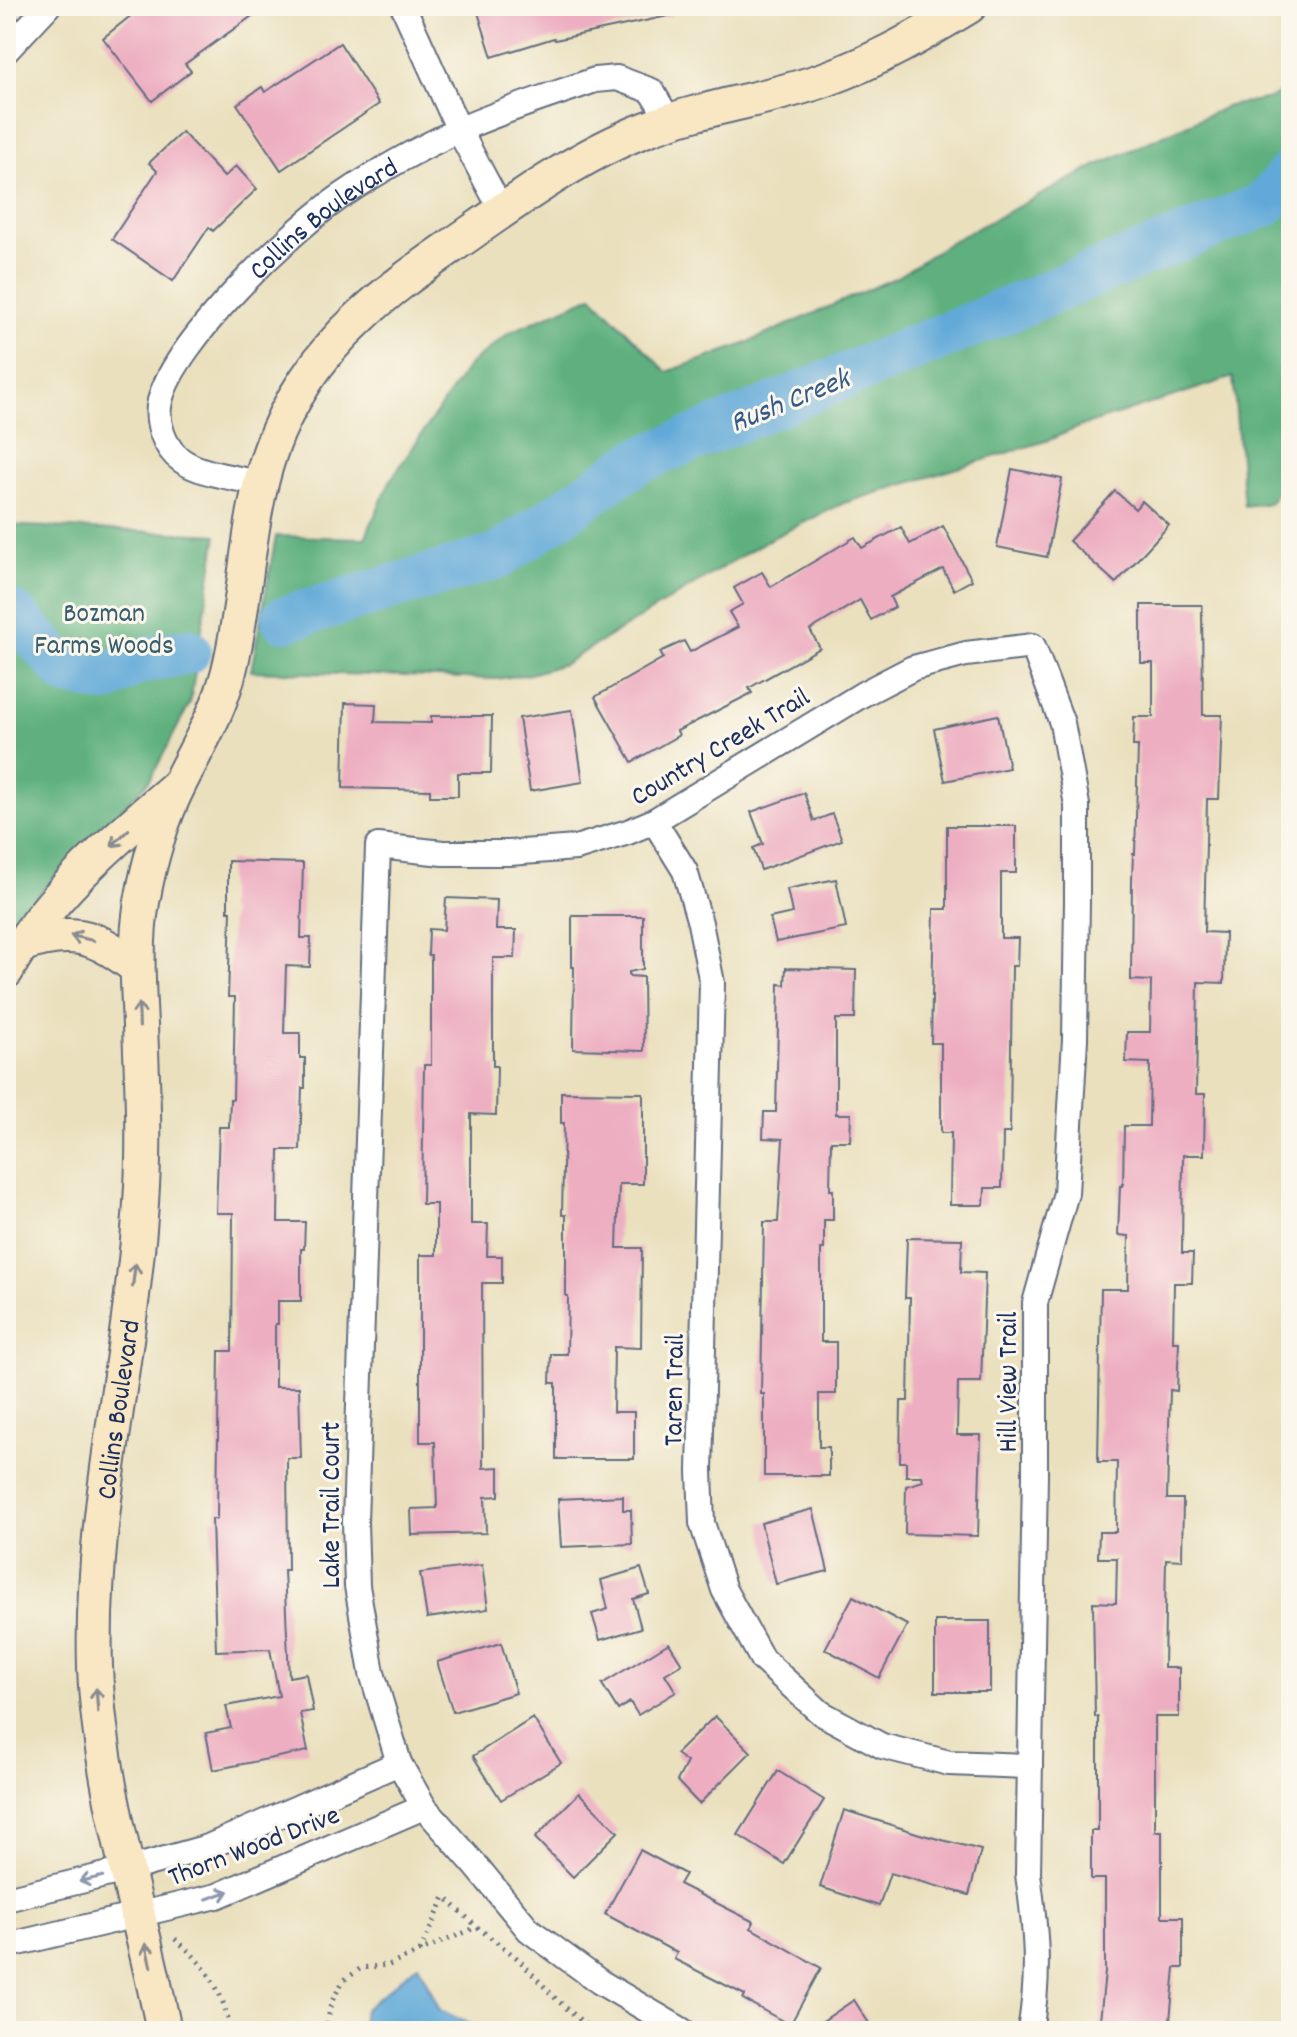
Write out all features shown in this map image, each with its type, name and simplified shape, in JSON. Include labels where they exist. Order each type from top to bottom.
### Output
[{"type":"street","points":[[6,51],[48,6]]},
{"type":"street","points":[[403,6],[459,130],[502,211]]},
{"type":"street","name":"Collins Boulevard","points":[[164,2031],[152,1924],[126,1870],[101,1740],[95,1647],[100,1536],[141,1198],[144,1115],[137,968],[141,905],[147,876],[178,785],[208,732],[228,677],[262,484],[271,451],[296,398],[334,343],[387,293],[570,167],[669,121],[822,81],[898,49],[969,6]]},
{"type":"street","name":"Collins Boulevard","points":[[262,484],[195,467],[181,460],[170,449],[159,421],[159,403],[165,384],[186,351],[220,308],[302,226],[342,195],[459,130],[595,80],[617,78],[652,91],[669,121]]},
{"type":"street","name":"Country Creek Trail","points":[[378,846],[443,853],[509,853],[576,848],[654,821],[863,694],[913,668],[966,654],[1033,646]]},
{"type":"street","name":"Hill View Trail","points":[[1030,2031],[1037,1991],[1037,1937],[1028,1874],[1035,1303],[1066,1193],[1075,1039],[1077,901],[1077,805],[1062,723],[1033,646]]},
{"type":"street","name":"Collins Boulevard","points":[[13,958],[38,920],[84,872],[178,785]]},
{"type":"street","name":"Taren Trail","points":[[654,821],[685,871],[712,983],[700,1471],[702,1523],[724,1590],[762,1659],[821,1713],[882,1746],[949,1763],[1030,1766]]},
{"type":"street","name":"Lake Trail Court","points":[[378,846],[355,1522],[357,1586],[372,1673],[399,1763],[424,1807],[529,1930],[600,1982],[683,2031]]},
{"type":"street","points":[[13,958],[60,934],[78,935],[115,950],[137,968]]},
{"type":"street","name":"Thorn Wood Drive","points":[[6,1899],[208,1847],[399,1763]]},
{"type":"street","name":"Thorn Wood Drive","points":[[6,1946],[152,1924],[424,1807]]},
{"type":"path","points":[[420,1951],[445,1897],[517,1958],[557,2000],[593,2031]]},
{"type":"path","points":[[152,1924],[203,1964],[226,2007],[231,2031]]},
{"type":"path","points":[[326,2031],[331,2003],[343,1981],[361,1968],[389,1965],[477,1927]]},
{"type":"green space","points":[[1291,86],[1291,469],[1270,503],[1244,506],[1233,377],[1079,427],[1049,440],[844,503],[766,541],[564,664],[530,674],[496,679],[251,671],[276,536],[365,538],[390,481],[469,365],[510,332],[592,296],[667,372],[742,345],[897,277],[952,241],[1098,165],[1228,106],[1270,98]]},
{"type":"green space","name":"Bozman Farms Woods","points":[[6,525],[217,535],[190,703],[150,780],[6,928]]},
{"type":"water","points":[[418,1964],[440,2010],[485,2031],[361,2031],[364,2010]]},
{"type":"building","points":[[143,6],[266,6],[185,64],[191,71],[152,101],[103,38]]},
{"type":"building","points":[[476,6],[672,6],[673,15],[554,38],[492,57]]},
{"type":"building","points":[[340,43],[379,104],[281,170],[237,104],[262,87],[265,92]]},
{"type":"building","points":[[182,132],[224,177],[236,166],[257,189],[213,231],[209,227],[173,281],[112,239],[157,171],[149,163]]},
{"type":"building","points":[[1012,469],[1062,479],[1047,557],[997,547]]},
{"type":"building","points":[[1115,491],[1135,509],[1142,501],[1169,525],[1116,583],[1069,541]]},
{"type":"building","points":[[943,526],[972,580],[954,590],[943,569],[890,597],[895,607],[871,620],[860,600],[810,630],[820,648],[749,688],[752,693],[677,731],[679,735],[632,762],[595,697],[663,658],[660,652],[684,641],[690,652],[738,627],[729,612],[743,604],[734,588],[762,572],[771,587],[855,537],[862,548],[901,527],[910,544]]},
{"type":"building","points":[[1141,605],[1202,605],[1203,715],[1222,715],[1219,799],[1207,799],[1204,932],[1225,933],[1224,983],[1198,982],[1196,1094],[1205,1094],[1204,1155],[1183,1155],[1182,1253],[1193,1253],[1192,1283],[1174,1283],[1173,1342],[1179,1342],[1177,1391],[1170,1390],[1167,1499],[1183,1499],[1182,1560],[1166,1559],[1164,1668],[1179,1668],[1179,1717],[1155,1717],[1155,1831],[1162,1831],[1162,1917],[1183,1917],[1183,1968],[1175,1968],[1169,2031],[1099,2031],[1105,1972],[1105,1879],[1091,1879],[1091,1831],[1098,1831],[1098,1717],[1095,1717],[1093,1602],[1116,1603],[1117,1558],[1098,1558],[1099,1532],[1116,1532],[1117,1462],[1098,1462],[1101,1289],[1128,1289],[1129,1236],[1118,1235],[1124,1126],[1149,1126],[1150,1063],[1126,1062],[1127,1032],[1150,1032],[1151,981],[1131,980],[1138,746],[1133,746],[1134,717],[1153,717],[1153,663],[1141,663]]},
{"type":"building","points":[[345,703],[376,704],[375,722],[431,723],[431,716],[492,716],[491,773],[458,773],[458,796],[430,796],[430,790],[343,788]]},
{"type":"building","points":[[572,710],[583,782],[530,791],[519,718]]},
{"type":"building","points":[[998,715],[1009,768],[945,781],[934,729]]},
{"type":"building","points":[[804,793],[814,821],[832,814],[842,840],[761,870],[753,848],[763,844],[751,812]]},
{"type":"building","points":[[947,826],[1016,826],[1016,873],[1001,873],[1001,938],[1018,938],[1017,966],[1012,966],[1010,1133],[1003,1133],[1002,1188],[985,1188],[984,1205],[950,1205],[951,1133],[941,1133],[941,1043],[931,1043],[934,909],[947,909]]},
{"type":"building","points":[[228,861],[303,863],[301,938],[311,938],[310,967],[286,966],[284,1033],[300,1033],[300,1058],[305,1058],[305,1088],[302,1088],[300,1150],[279,1150],[278,1222],[305,1222],[304,1249],[301,1249],[301,1301],[278,1301],[275,1387],[299,1387],[301,1458],[287,1458],[288,1570],[284,1570],[289,1677],[306,1674],[313,1711],[300,1713],[308,1751],[213,1770],[206,1733],[231,1728],[226,1706],[279,1696],[270,1649],[216,1651],[212,1519],[217,1519],[219,1351],[232,1351],[233,1213],[216,1213],[219,1127],[229,1127],[230,1099],[233,1099],[235,997],[228,997],[231,911],[228,911]]},
{"type":"building","points":[[836,879],[846,928],[776,942],[770,918],[792,913],[787,889]]},
{"type":"building","points":[[446,898],[497,900],[496,930],[516,930],[515,958],[493,958],[496,1115],[471,1114],[471,1224],[488,1224],[487,1256],[502,1256],[502,1283],[482,1283],[483,1468],[499,1467],[499,1496],[485,1497],[486,1533],[412,1535],[411,1509],[437,1508],[435,1442],[420,1442],[420,1255],[436,1255],[436,1204],[422,1204],[424,1065],[431,1065],[429,929],[444,930]]},
{"type":"building","points":[[572,916],[643,916],[643,969],[629,972],[629,976],[643,977],[644,1051],[573,1049]]},
{"type":"building","points":[[786,968],[856,970],[855,1019],[836,1019],[836,1114],[851,1114],[850,1141],[831,1141],[833,1220],[824,1220],[824,1249],[821,1249],[821,1342],[836,1342],[836,1394],[819,1394],[819,1447],[829,1447],[829,1476],[764,1476],[764,1394],[761,1394],[764,1222],[778,1222],[783,1139],[763,1138],[764,1112],[776,1112],[779,984],[785,985]]},
{"type":"building","points":[[561,1092],[643,1093],[643,1184],[619,1184],[617,1248],[642,1248],[641,1348],[614,1347],[613,1412],[634,1412],[634,1459],[556,1459],[556,1383],[550,1383],[551,1354],[567,1354],[568,1296],[566,1215],[562,1215],[564,1123],[561,1123]]},
{"type":"building","points":[[907,1238],[962,1239],[961,1272],[985,1273],[981,1382],[958,1382],[957,1435],[981,1435],[978,1536],[905,1534],[906,1486],[923,1481],[922,1476],[906,1476],[906,1462],[900,1462],[901,1401],[908,1401],[910,1298],[905,1298]]},
{"type":"building","points":[[623,1496],[623,1510],[631,1510],[632,1544],[561,1547],[558,1499]]},
{"type":"building","points":[[813,1509],[828,1571],[776,1584],[761,1523]]},
{"type":"building","points":[[482,1565],[488,1609],[427,1618],[420,1573]]},
{"type":"building","points":[[641,1568],[649,1594],[633,1599],[641,1628],[600,1640],[592,1614],[608,1609],[601,1580]]},
{"type":"building","points":[[853,1596],[907,1625],[879,1678],[825,1649]]},
{"type":"building","points":[[935,1621],[990,1621],[990,1692],[935,1692]]},
{"type":"building","points":[[501,1643],[516,1693],[453,1712],[437,1662]]},
{"type":"building","points":[[669,1643],[682,1664],[665,1674],[676,1692],[638,1715],[630,1702],[618,1710],[602,1684]]},
{"type":"building","points":[[715,1716],[751,1752],[699,1804],[677,1781],[687,1762],[676,1754]]},
{"type":"building","points":[[533,1718],[561,1763],[501,1800],[473,1756]]},
{"type":"building","points":[[778,1771],[824,1800],[784,1864],[738,1835]]},
{"type":"building","points":[[579,1793],[618,1832],[573,1877],[535,1838]]},
{"type":"building","points":[[844,1810],[981,1850],[969,1895],[890,1873],[879,1906],[820,1887]]},
{"type":"building","points":[[640,1850],[685,1874],[679,1884],[754,1922],[751,1928],[821,1968],[790,2025],[743,1999],[745,1995],[674,1959],[677,1953],[605,1914]]},
{"type":"building","points":[[854,2000],[874,2031],[808,2031]]},
{"type":"waterway","name":"Rush Creek","points":[[284,619],[499,556],[636,462],[1265,204],[1291,173]]},
{"type":"waterway","name":"Rush Creek","points":[[6,613],[14,614],[68,673],[105,680],[137,662],[188,651]]}]
